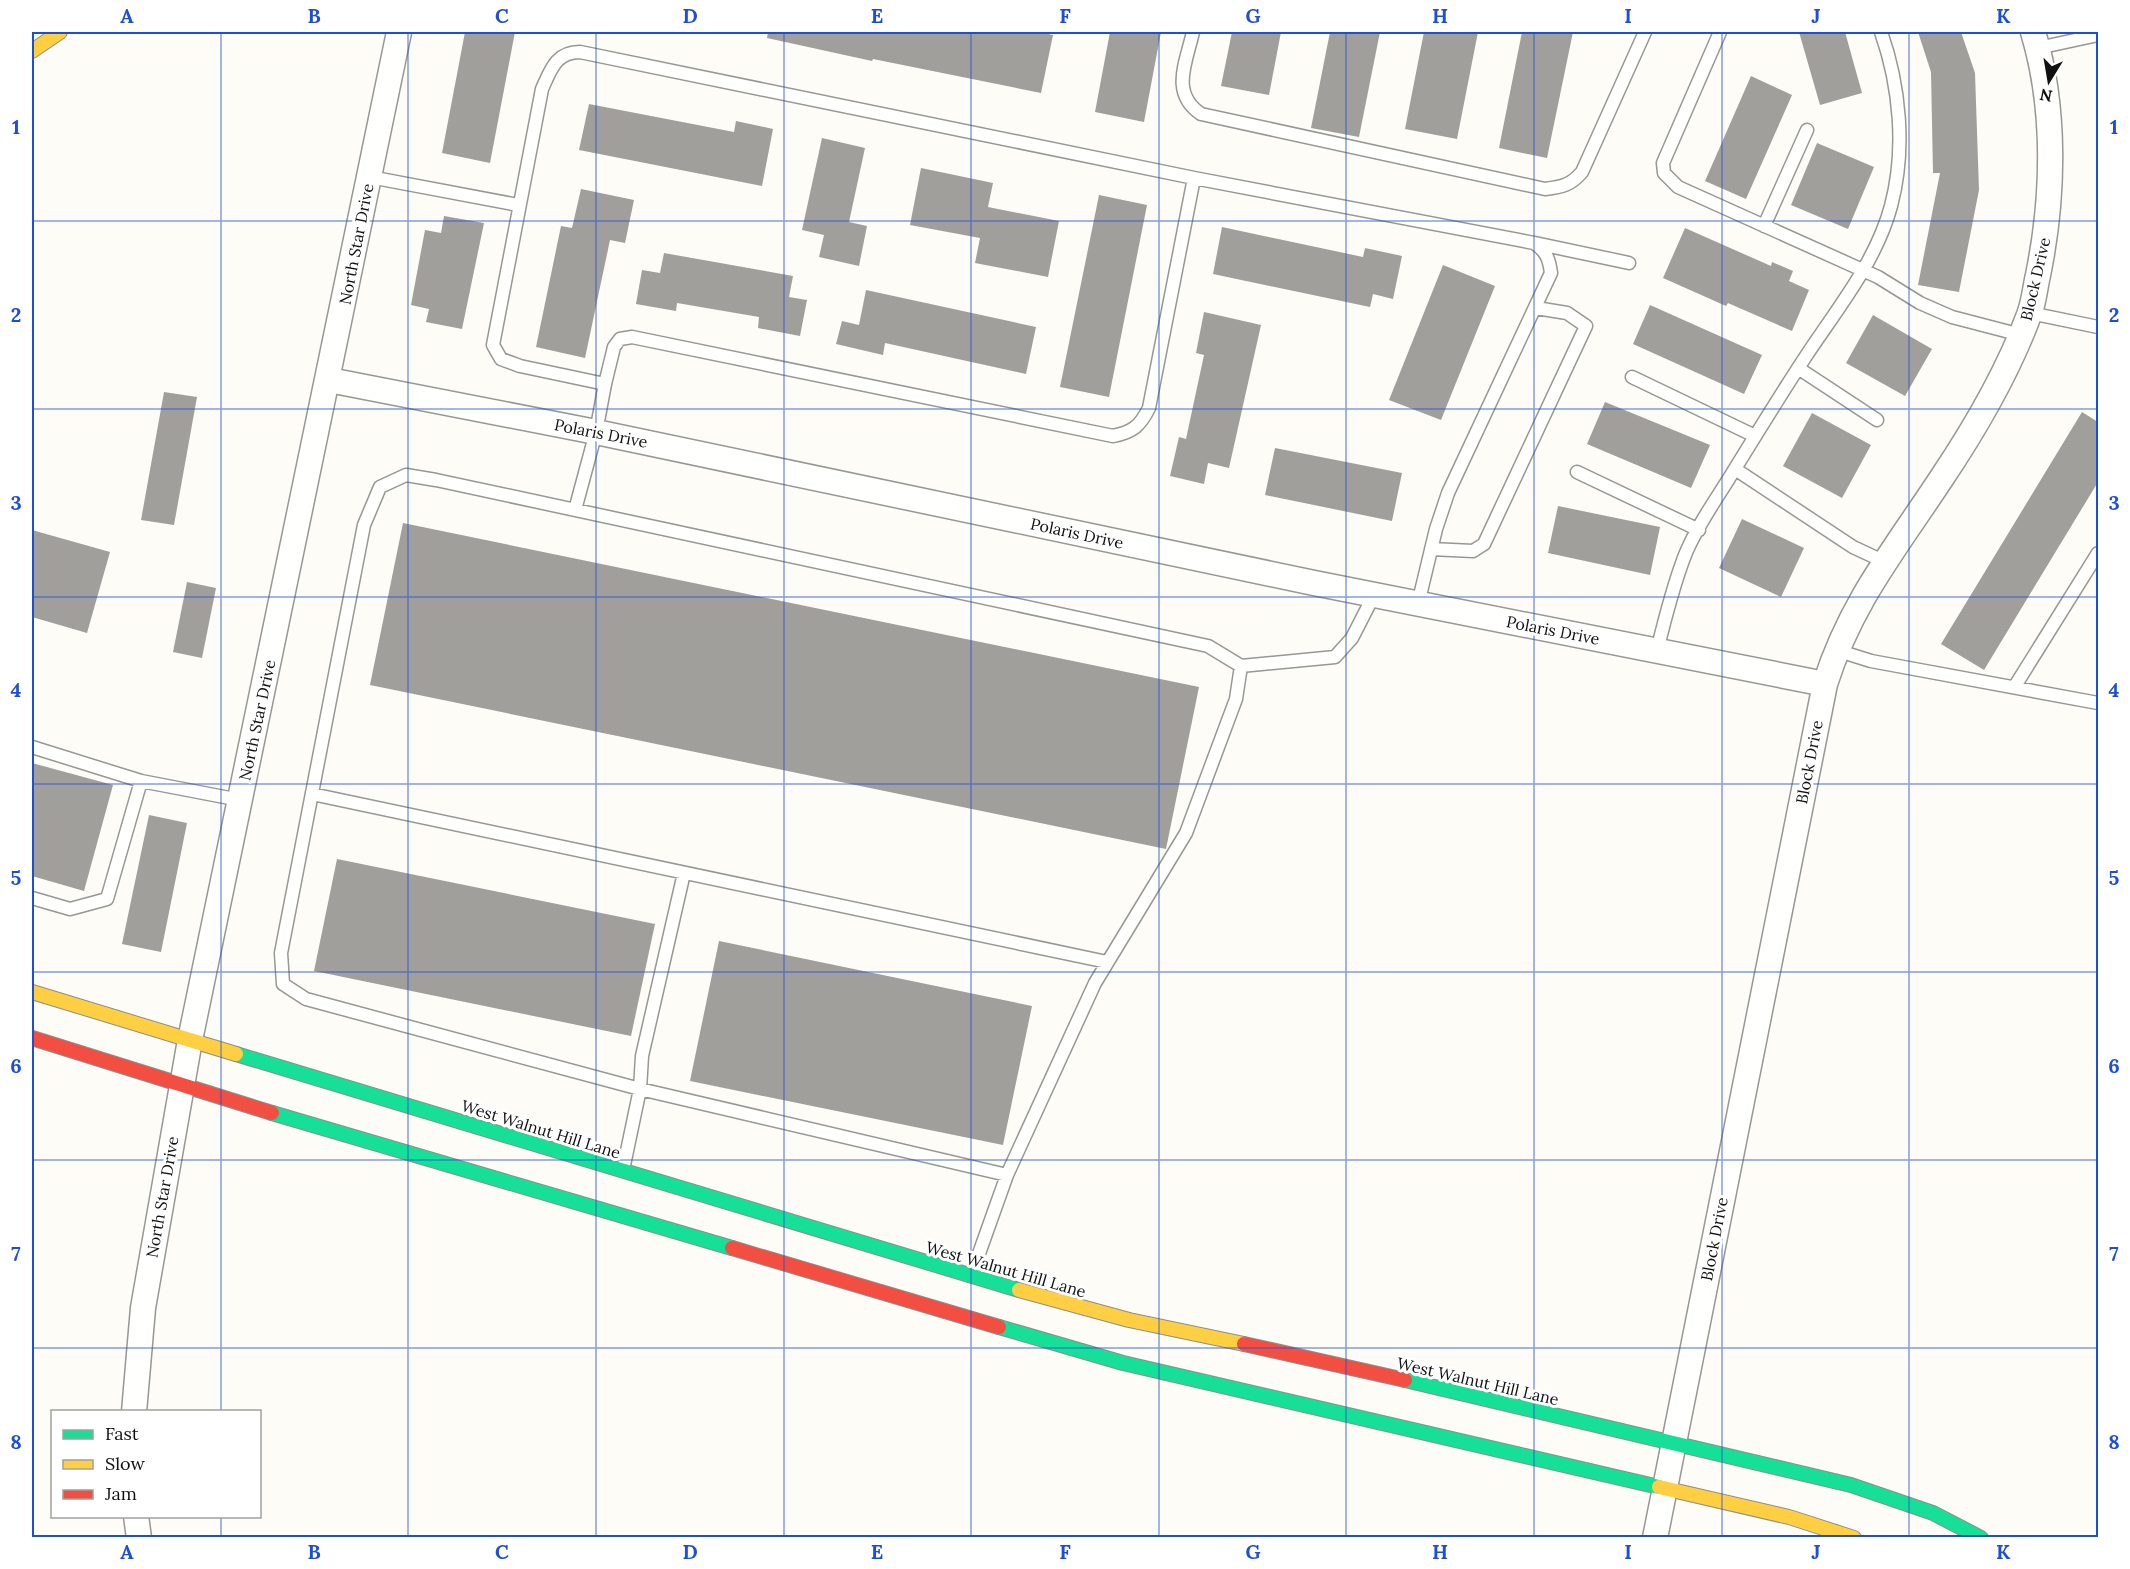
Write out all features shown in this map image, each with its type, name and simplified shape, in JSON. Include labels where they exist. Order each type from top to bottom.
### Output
[{"type":"main road","points":[[32,51],[60,32]]},
{"type":"main road","name":"West Walnut Hill Lane","points":[[32,992],[621,1176],[970,1281],[1129,1320],[1357,1369],[1851,1485],[1933,1513],[1981,1538]]},
{"type":"main road","points":[[32,1038],[181,1086],[611,1207],[961,1310],[1134,1366],[1789,1517],[1854,1538]]},
{"type":"street","name":"North Star Drive","points":[[134,1410],[143,1308],[181,1086],[329,380],[399,32]]},
{"type":"street","name":"Block Drive","points":[[1655,1538],[1825,684],[1836,650],[1853,612],[1884,561],[1978,423],[2030,313],[2043,250],[2049,194],[2049,146],[2035,40]]},
{"type":"street","name":"Polaris Drive","points":[[329,380],[596,432],[1418,604],[1825,684]]},
{"type":"street","points":[[136,1518],[139,1538]]},
{"type":"lane","points":[[1193,32],[1182,86],[1189,106],[1201,114],[1545,189],[1564,187],[1582,172],[1645,32]]},
{"type":"lane","points":[[1720,32],[1663,163],[1664,172],[1678,187],[1862,271],[1952,317],[2020,335]]},
{"type":"lane","points":[[1657,651],[1682,564],[1699,530],[1755,436],[1862,271],[1879,240],[1897,182],[1900,129],[1892,62],[1881,32]]},
{"type":"lane","points":[[2035,40],[2098,35]]},
{"type":"lane","points":[[606,384],[520,366],[501,359],[493,345],[542,89],[556,61],[567,52],[592,55],[1194,178],[1629,263]]},
{"type":"lane","points":[[1764,226],[1807,130]]},
{"type":"lane","points":[[370,177],[518,205]]},
{"type":"lane","points":[[575,510],[596,432],[614,347],[620,339],[632,337],[1113,436],[1136,430],[1149,408],[1194,178]]},
{"type":"lane","points":[[1418,604],[1431,549],[1448,493],[1551,273],[1549,260],[1543,250],[1534,243]]},
{"type":"lane","points":[[1431,549],[1473,551],[1484,544],[1586,326],[1567,313],[1536,308]]},
{"type":"lane","points":[[2030,313],[2098,327]]},
{"type":"lane","points":[[1798,368],[1877,420]]},
{"type":"lane","points":[[1632,377],[1755,436]]},
{"type":"lane","points":[[1735,469],[1853,548],[1884,561]]},
{"type":"lane","points":[[1576,472],[1699,530]]},
{"type":"lane","points":[[1007,1175],[640,1089],[306,999],[284,984],[281,953],[364,525],[380,487],[406,475],[575,510],[1208,646],[1240,666],[1335,657],[1352,638],[1374,595]]},
{"type":"lane","points":[[2015,686],[2098,553]]},
{"type":"lane","points":[[1836,650],[1871,661],[2098,703]]},
{"type":"lane","points":[[970,1281],[1007,1175],[1095,983],[1186,833],[1236,699],[1240,666]]},
{"type":"lane","points":[[32,747],[141,782],[240,800]]},
{"type":"lane","points":[[32,898],[70,909],[108,899],[141,782]]},
{"type":"lane","points":[[312,794],[1107,962]]},
{"type":"lane","points":[[621,1176],[640,1089],[642,1056],[684,873]]},
{"type":"building","points":[[465,32],[515,32],[490,163],[442,153]]},
{"type":"building","points":[[768,32],[1038,32],[1053,35],[1041,93],[873,59],[872,61],[767,38]]},
{"type":"building","points":[[1110,32],[1161,32],[1144,122],[1095,112]]},
{"type":"building","points":[[1232,32],[1281,32],[1269,95],[1221,86]]},
{"type":"building","points":[[1330,32],[1380,32],[1359,137],[1311,128]]},
{"type":"building","points":[[1424,32],[1478,32],[1457,139],[1405,129]]},
{"type":"building","points":[[1522,32],[1573,32],[1547,158],[1499,148]]},
{"type":"building","points":[[1799,32],[1845,32],[1862,93],[1820,105]]},
{"type":"building","points":[[1918,32],[1961,32],[1975,73],[1979,190],[1959,292],[1918,285],[1940,173],[1933,173],[1931,72]]},
{"type":"building","points":[[1751,76],[1792,95],[1746,199],[1705,181]]},
{"type":"building","points":[[589,104],[734,132],[736,121],[773,129],[762,186],[579,150]]},
{"type":"building","points":[[822,138],[865,148],[849,222],[867,226],[859,266],[819,257],[824,235],[802,230]]},
{"type":"building","points":[[1817,143],[1874,167],[1848,229],[1791,205]]},
{"type":"building","points":[[921,168],[993,183],[988,207],[1059,221],[1048,277],[975,263],[980,238],[910,225]]},
{"type":"building","points":[[581,189],[634,200],[625,243],[610,240],[585,358],[536,347],[561,226],[572,228]]},
{"type":"building","points":[[1099,195],[1147,205],[1109,397],[1060,387]]},
{"type":"building","points":[[444,216],[484,223],[462,329],[426,322],[429,309],[411,305],[425,230],[441,233]]},
{"type":"building","points":[[1222,227],[1363,257],[1365,248],[1402,256],[1393,299],[1373,294],[1370,307],[1213,274]]},
{"type":"building","points":[[1685,228],[1771,266],[1772,262],[1793,271],[1789,281],[1809,290],[1792,331],[1728,303],[1726,306],[1663,278]]},
{"type":"building","points":[[664,253],[793,276],[789,297],[807,300],[800,336],[758,328],[759,317],[677,303],[676,311],[636,304],[642,270],[660,273]]},
{"type":"building","points":[[1443,265],[1495,286],[1441,420],[1389,400]]},
{"type":"building","points":[[866,290],[1036,327],[1026,374],[885,343],[883,355],[836,344],[842,321],[859,325]]},
{"type":"building","points":[[1650,305],[1762,355],[1744,394],[1633,344]]},
{"type":"building","points":[[1204,312],[1261,325],[1229,468],[1208,463],[1204,484],[1170,476],[1179,437],[1186,439],[1204,355],[1196,353]]},
{"type":"building","points":[[1873,315],[1932,349],[1905,396],[1846,363]]},
{"type":"building","points":[[164,392],[197,397],[174,525],[141,520]]},
{"type":"building","points":[[1605,402],[1710,445],[1691,488],[1587,444]]},
{"type":"building","points":[[2082,412],[2098,422],[2098,482],[1984,670],[1941,644]]},
{"type":"building","points":[[1812,413],[1871,445],[1842,498],[1783,466]]},
{"type":"building","points":[[1275,448],[1402,473],[1392,521],[1265,495]]},
{"type":"building","points":[[1558,506],[1660,527],[1650,575],[1548,553]]},
{"type":"building","points":[[1742,519],[1804,548],[1781,597],[1719,568]]},
{"type":"building","points":[[403,523],[1199,687],[1166,849],[370,685]]},
{"type":"building","points":[[32,530],[110,552],[87,633],[32,617]]},
{"type":"building","points":[[187,582],[216,588],[202,658],[173,652]]},
{"type":"building","points":[[32,763],[113,785],[84,891],[32,876]]},
{"type":"building","points":[[149,815],[187,823],[161,952],[122,944]]},
{"type":"building","points":[[337,859],[655,924],[631,1036],[314,971]]},
{"type":"building","points":[[719,941],[1032,1006],[1003,1145],[690,1081]]},
{"type":"traffic: fast","points":[[236,1054],[1019,1290]]},
{"type":"traffic: fast","points":[[272,1113],[732,1248]]},
{"type":"traffic: fast","points":[[999,1327],[1123,1363],[1659,1487]]},
{"type":"traffic: fast","points":[[1405,1380],[1851,1485],[1933,1513],[1981,1538]]},
{"type":"traffic: slow","points":[[32,51],[60,32]]},
{"type":"traffic: slow","points":[[32,992],[236,1054]]},
{"type":"traffic: slow","points":[[1019,1290],[1129,1320],[1244,1344]]},
{"type":"traffic: slow","points":[[1659,1487],[1789,1517],[1854,1538]]},
{"type":"traffic: jam","points":[[32,1038],[272,1113]]},
{"type":"traffic: jam","points":[[732,1248],[999,1327]]},
{"type":"traffic: jam","points":[[1244,1344],[1405,1380]]}]
